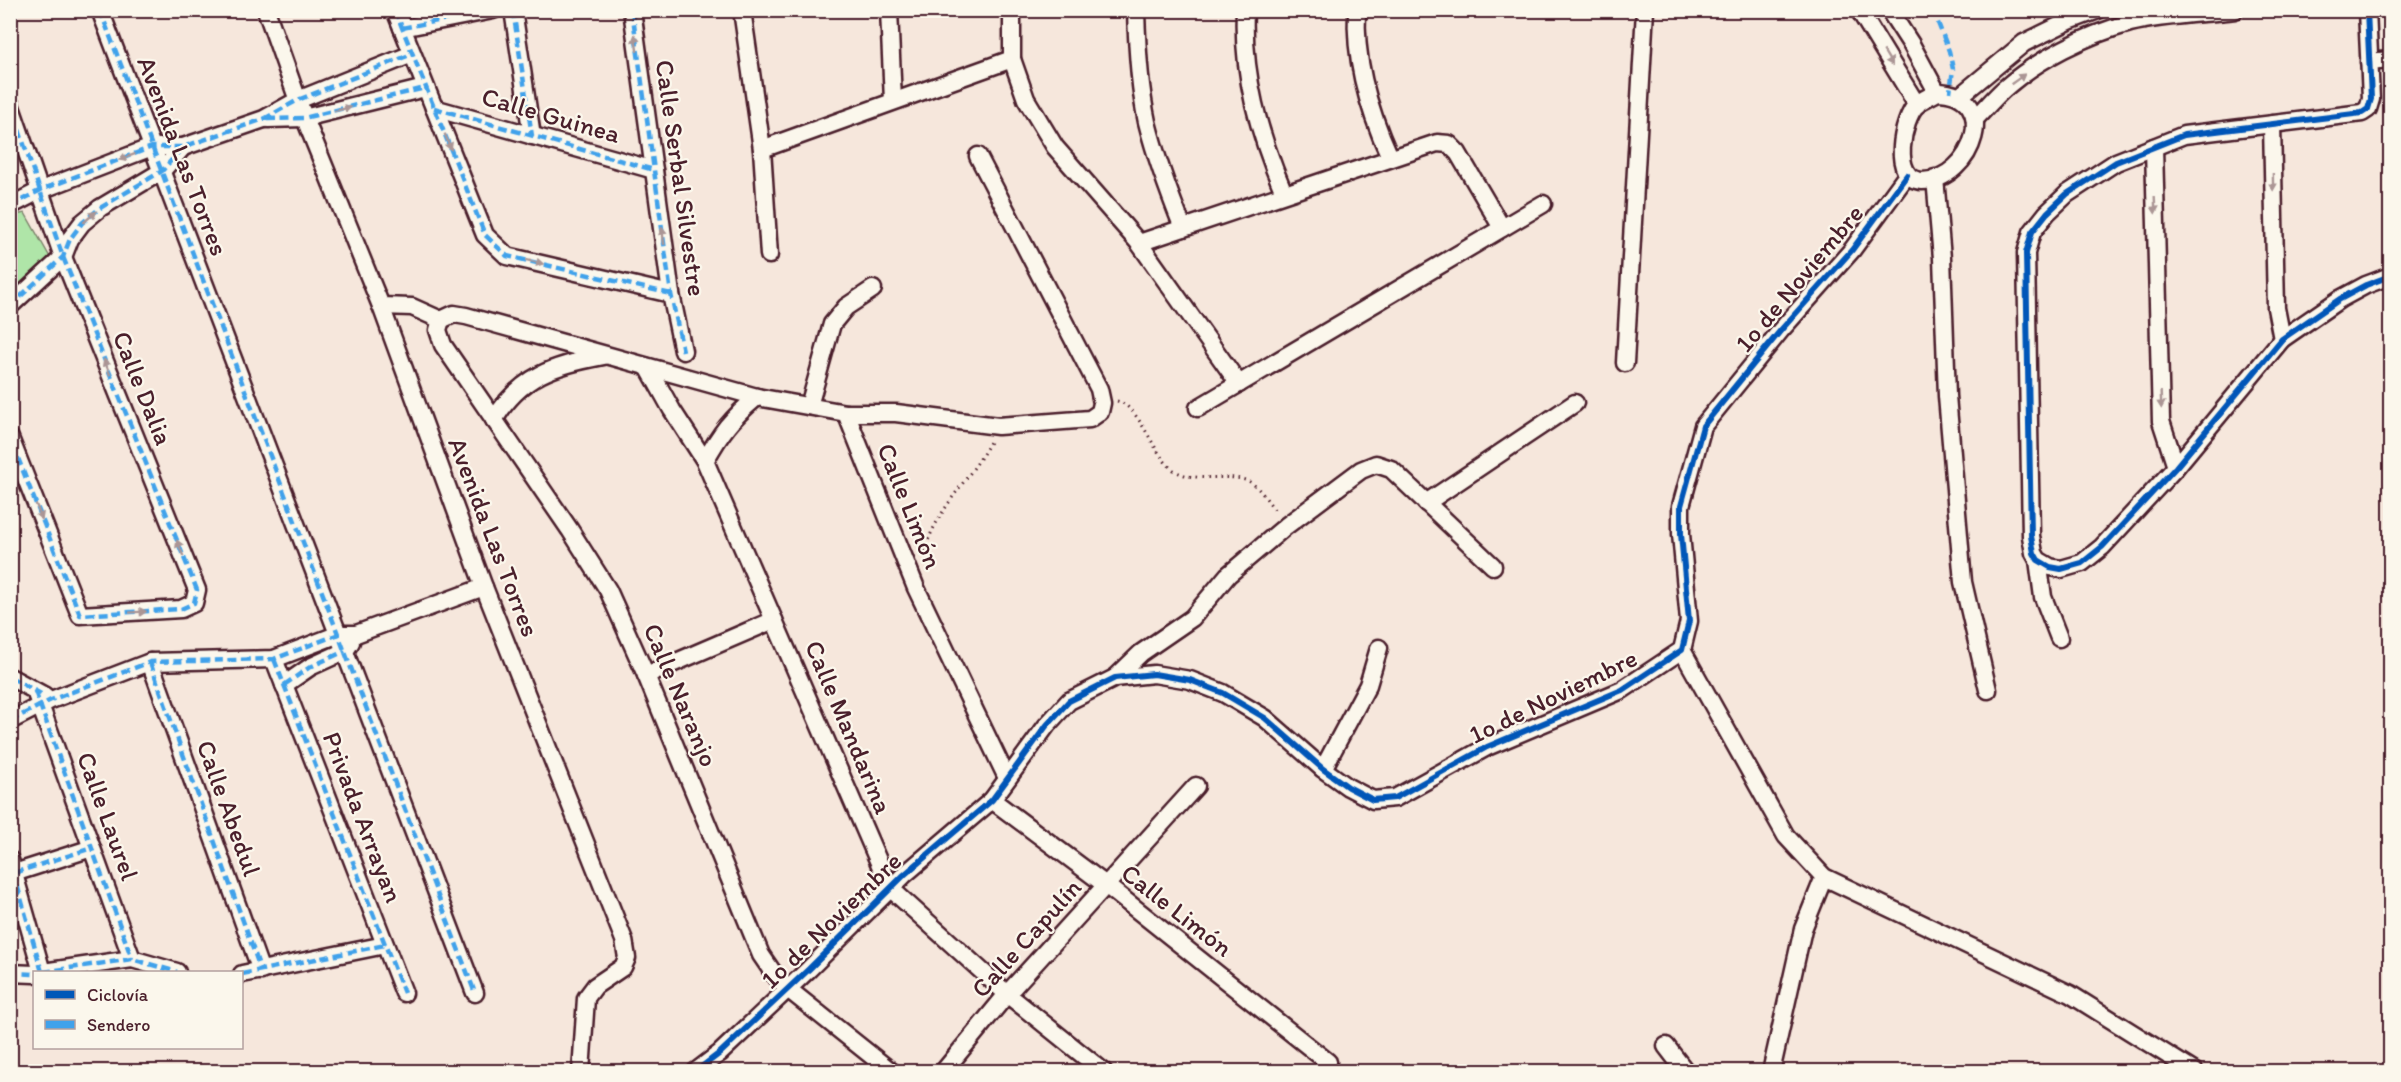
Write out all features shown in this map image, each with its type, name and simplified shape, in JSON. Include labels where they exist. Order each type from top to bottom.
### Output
[{"type":"street","name":"Avenida Las Torres","points":[[100,10],[475,993]]},
{"type":"street","name":"Avenida Las Torres","points":[[266,10],[304,118],[381,306],[484,587],[624,940],[627,958],[623,967],[595,986],[586,998],[581,1071]]},
{"type":"street","points":[[395,10],[485,235],[507,256],[671,294]]},
{"type":"street","points":[[402,28],[493,10]]},
{"type":"street","points":[[513,10],[532,136]]},
{"type":"street","name":"Calle Serbal Silvestre","points":[[632,10],[671,294],[683,351]]},
{"type":"street","points":[[742,10],[762,149],[768,255]]},
{"type":"street","points":[[889,10],[893,101]]},
{"type":"street","points":[[1012,10],[1012,59],[1026,99],[1055,147],[1139,243],[1239,384]]},
{"type":"street","points":[[1136,10],[1138,63],[1147,119],[1162,174],[1182,228]]},
{"type":"street","points":[[1245,10],[1247,73],[1255,114],[1267,154],[1284,193]]},
{"type":"street","points":[[1357,10],[1359,57],[1365,92],[1390,157]]},
{"type":"street","points":[[1625,363],[1645,10]]},
{"type":"street","points":[[1859,10],[1917,105]]},
{"type":"street","points":[[1889,10],[1911,44],[1937,92]]},
{"type":"street","points":[[1960,96],[2024,43],[2068,16],[2098,10]]},
{"type":"street","points":[[1975,119],[2012,84],[2036,66],[2078,43],[2129,24],[2167,17],[2235,10]]},
{"type":"street","points":[[2059,638],[2043,597],[2031,524],[2026,253],[2032,232],[2047,213],[2067,194],[2116,162],[2184,135],[2362,113],[2368,109],[2371,99],[2367,11],[2375,10]]},
{"type":"street","points":[[2068,16],[2078,43]]},
{"type":"street","points":[[10,206],[41,190],[152,147],[183,147],[264,119],[298,100],[412,54]]},
{"type":"street","points":[[762,149],[1012,59]]},
{"type":"street","points":[[2369,62],[2391,60]]},
{"type":"street","points":[[264,119],[304,118],[425,88]]},
{"type":"street","points":[[1937,92],[1950,92],[1960,96],[1970,106],[1975,119],[1974,139],[1965,158],[1948,173],[1926,181],[1916,180],[1906,175],[1901,162],[1906,124],[1917,105],[1937,92]]},
{"type":"street","name":"Calle Dalia","points":[[10,104],[63,257],[197,590],[194,603],[181,609],[80,615],[10,438]]},
{"type":"street","name":"Calle Guinea","points":[[434,108],[654,170]]},
{"type":"street","points":[[2272,124],[2276,308],[2282,339]]},
{"type":"street","points":[[1139,243],[1437,143],[1449,144],[1458,153],[1502,228]]},
{"type":"street","points":[[10,306],[63,257],[70,239],[82,223],[100,208],[162,171],[183,147]]},
{"type":"street","points":[[2154,147],[2161,421],[2176,467]]},
{"type":"street","points":[[381,306],[412,307],[441,320],[454,314],[466,316],[757,398],[846,413],[896,413],[998,426],[1090,419],[1100,412],[1099,389],[978,156]]},
{"type":"street","name":"1o de Noviembre","points":[[695,1071],[720,1053],[890,888],[992,800],[1047,725],[1069,701],[1115,678],[1154,674],[1190,680],[1222,693],[1265,718],[1323,769],[1373,801],[1395,798],[1487,747],[1622,690],[1682,650],[1689,621],[1681,534],[1681,506],[1703,426],[1781,330],[1852,250],[1906,175]]},
{"type":"street","points":[[1935,178],[1942,258],[1947,396],[1963,582],[1988,690]]},
{"type":"street","points":[[1198,408],[1543,204]]},
{"type":"street","points":[[2038,560],[2050,567],[2061,569],[2082,563],[2102,547],[2176,467],[2282,339],[2340,299],[2366,285],[2391,276]]},
{"type":"street","points":[[809,406],[832,324],[846,307],[873,289]]},
{"type":"street","name":"Calle Naranjo","points":[[441,320],[438,330],[443,345],[608,590],[646,675],[761,955],[788,989],[892,1071]]},
{"type":"street","points":[[494,420],[503,404],[519,387],[538,374],[578,361],[608,355]]},
{"type":"street","name":"Calle Mandarina","points":[[648,367],[705,461],[890,888],[1007,994],[1104,1071]]},
{"type":"street","points":[[705,461],[721,432],[736,414],[757,398]]},
{"type":"street","points":[[1426,503],[1575,403]]},
{"type":"street","name":"Calle Limón","points":[[846,413],[916,588],[1007,778]]},
{"type":"street","points":[[1115,678],[1141,653],[1192,618],[1228,575],[1286,526],[1361,470],[1376,464],[1391,469],[1493,566]]},
{"type":"street","points":[[10,722],[42,699],[150,662],[274,659],[339,634],[356,634],[484,587]]},
{"type":"street","points":[[646,675],[774,620]]},
{"type":"street","points":[[284,685],[310,667],[345,651],[356,634]]},
{"type":"street","points":[[1323,769],[1368,685],[1379,648]]},
{"type":"street","points":[[1682,650],[1786,836],[1824,877],[2070,994],[2195,1071]]},
{"type":"street","name":"Privada Arrayan","points":[[274,659],[404,993]]},
{"type":"street","name":"Calle Abedul","points":[[150,662],[261,971]]},
{"type":"street","points":[[10,677],[42,699]]},
{"type":"street","name":"Calle Laurel","points":[[42,699],[132,959]]},
{"type":"street","name":"Calle Capulín","points":[[943,1071],[1007,994],[1197,786]]},
{"type":"street","name":"Calle Limón","points":[[992,800],[1107,886],[1328,1062]]},
{"type":"street","points":[[42,971],[12,866],[92,848]]},
{"type":"street","points":[[1771,1071],[1803,929],[1824,877]]},
{"type":"street","points":[[243,974],[385,945]]},
{"type":"street","points":[[49,971],[132,959],[174,971]]},
{"type":"street","points":[[10,973],[33,974]]},
{"type":"street","points":[[1666,1046],[1686,1071]]},
{"type":"path","points":[[1101,397],[1124,402],[1132,410],[1157,453],[1173,470],[1191,477],[1225,477],[1249,481],[1261,492],[1286,526]]},
{"type":"path","points":[[923,558],[925,548],[949,501],[980,461],[998,426]]},
{"type":"green space","points":[[25,213],[51,259],[11,295],[11,216]]},
{"type":"marked path","points":[[100,10],[475,993]]},
{"type":"marked path","points":[[395,10],[485,235],[507,256],[671,294]]},
{"type":"marked path","points":[[402,28],[493,10]]},
{"type":"marked path","points":[[513,10],[532,136]]},
{"type":"marked path","points":[[632,10],[671,294],[683,351]]},
{"type":"marked path","points":[[1933,10],[1949,51],[1953,69],[1950,92]]},
{"type":"marked path","points":[[10,206],[41,190],[152,147],[183,147],[264,119],[298,100],[412,54]]},
{"type":"marked path","points":[[267,119],[304,118],[425,88]]},
{"type":"marked path","points":[[10,104],[63,257],[197,590],[194,603],[181,609],[80,615],[10,438]]},
{"type":"marked path","points":[[434,108],[654,170]]},
{"type":"marked path","points":[[10,306],[63,257],[70,239],[82,223],[100,208],[162,171],[183,147]]},
{"type":"marked path","points":[[10,721],[51,700],[150,662],[274,659],[339,634]]},
{"type":"marked path","points":[[284,685],[310,667],[345,651]]},
{"type":"marked path","points":[[274,659],[404,993]]},
{"type":"marked path","points":[[150,662],[261,971]]},
{"type":"marked path","points":[[10,677],[41,694]]},
{"type":"marked path","points":[[35,691],[132,959]]},
{"type":"marked path","points":[[14,873],[92,848]]},
{"type":"marked path","points":[[10,860],[42,971]]},
{"type":"marked path","points":[[243,974],[385,945]]},
{"type":"marked path","points":[[50,971],[132,959],[174,971]]},
{"type":"marked path","points":[[10,973],[33,974]]},
{"type":"cycle path","points":[[2367,10],[2371,99],[2368,109],[2362,113],[2184,135],[2116,162],[2067,194],[2047,213],[2032,232],[2026,253],[2031,536],[2034,553],[2038,560],[2050,567],[2061,569],[2082,563],[2102,547],[2176,467],[2282,339],[2340,299],[2366,285],[2390,276]]},
{"type":"cycle path","points":[[695,1072],[720,1053],[904,875],[992,800],[1047,725],[1069,701],[1115,678],[1154,674],[1190,680],[1223,693],[1265,718],[1323,769],[1348,787],[1373,800],[1395,798],[1487,747],[1622,690],[1682,650],[1689,621],[1681,534],[1681,506],[1703,426],[1781,330],[1852,250],[1907,175]]}]
